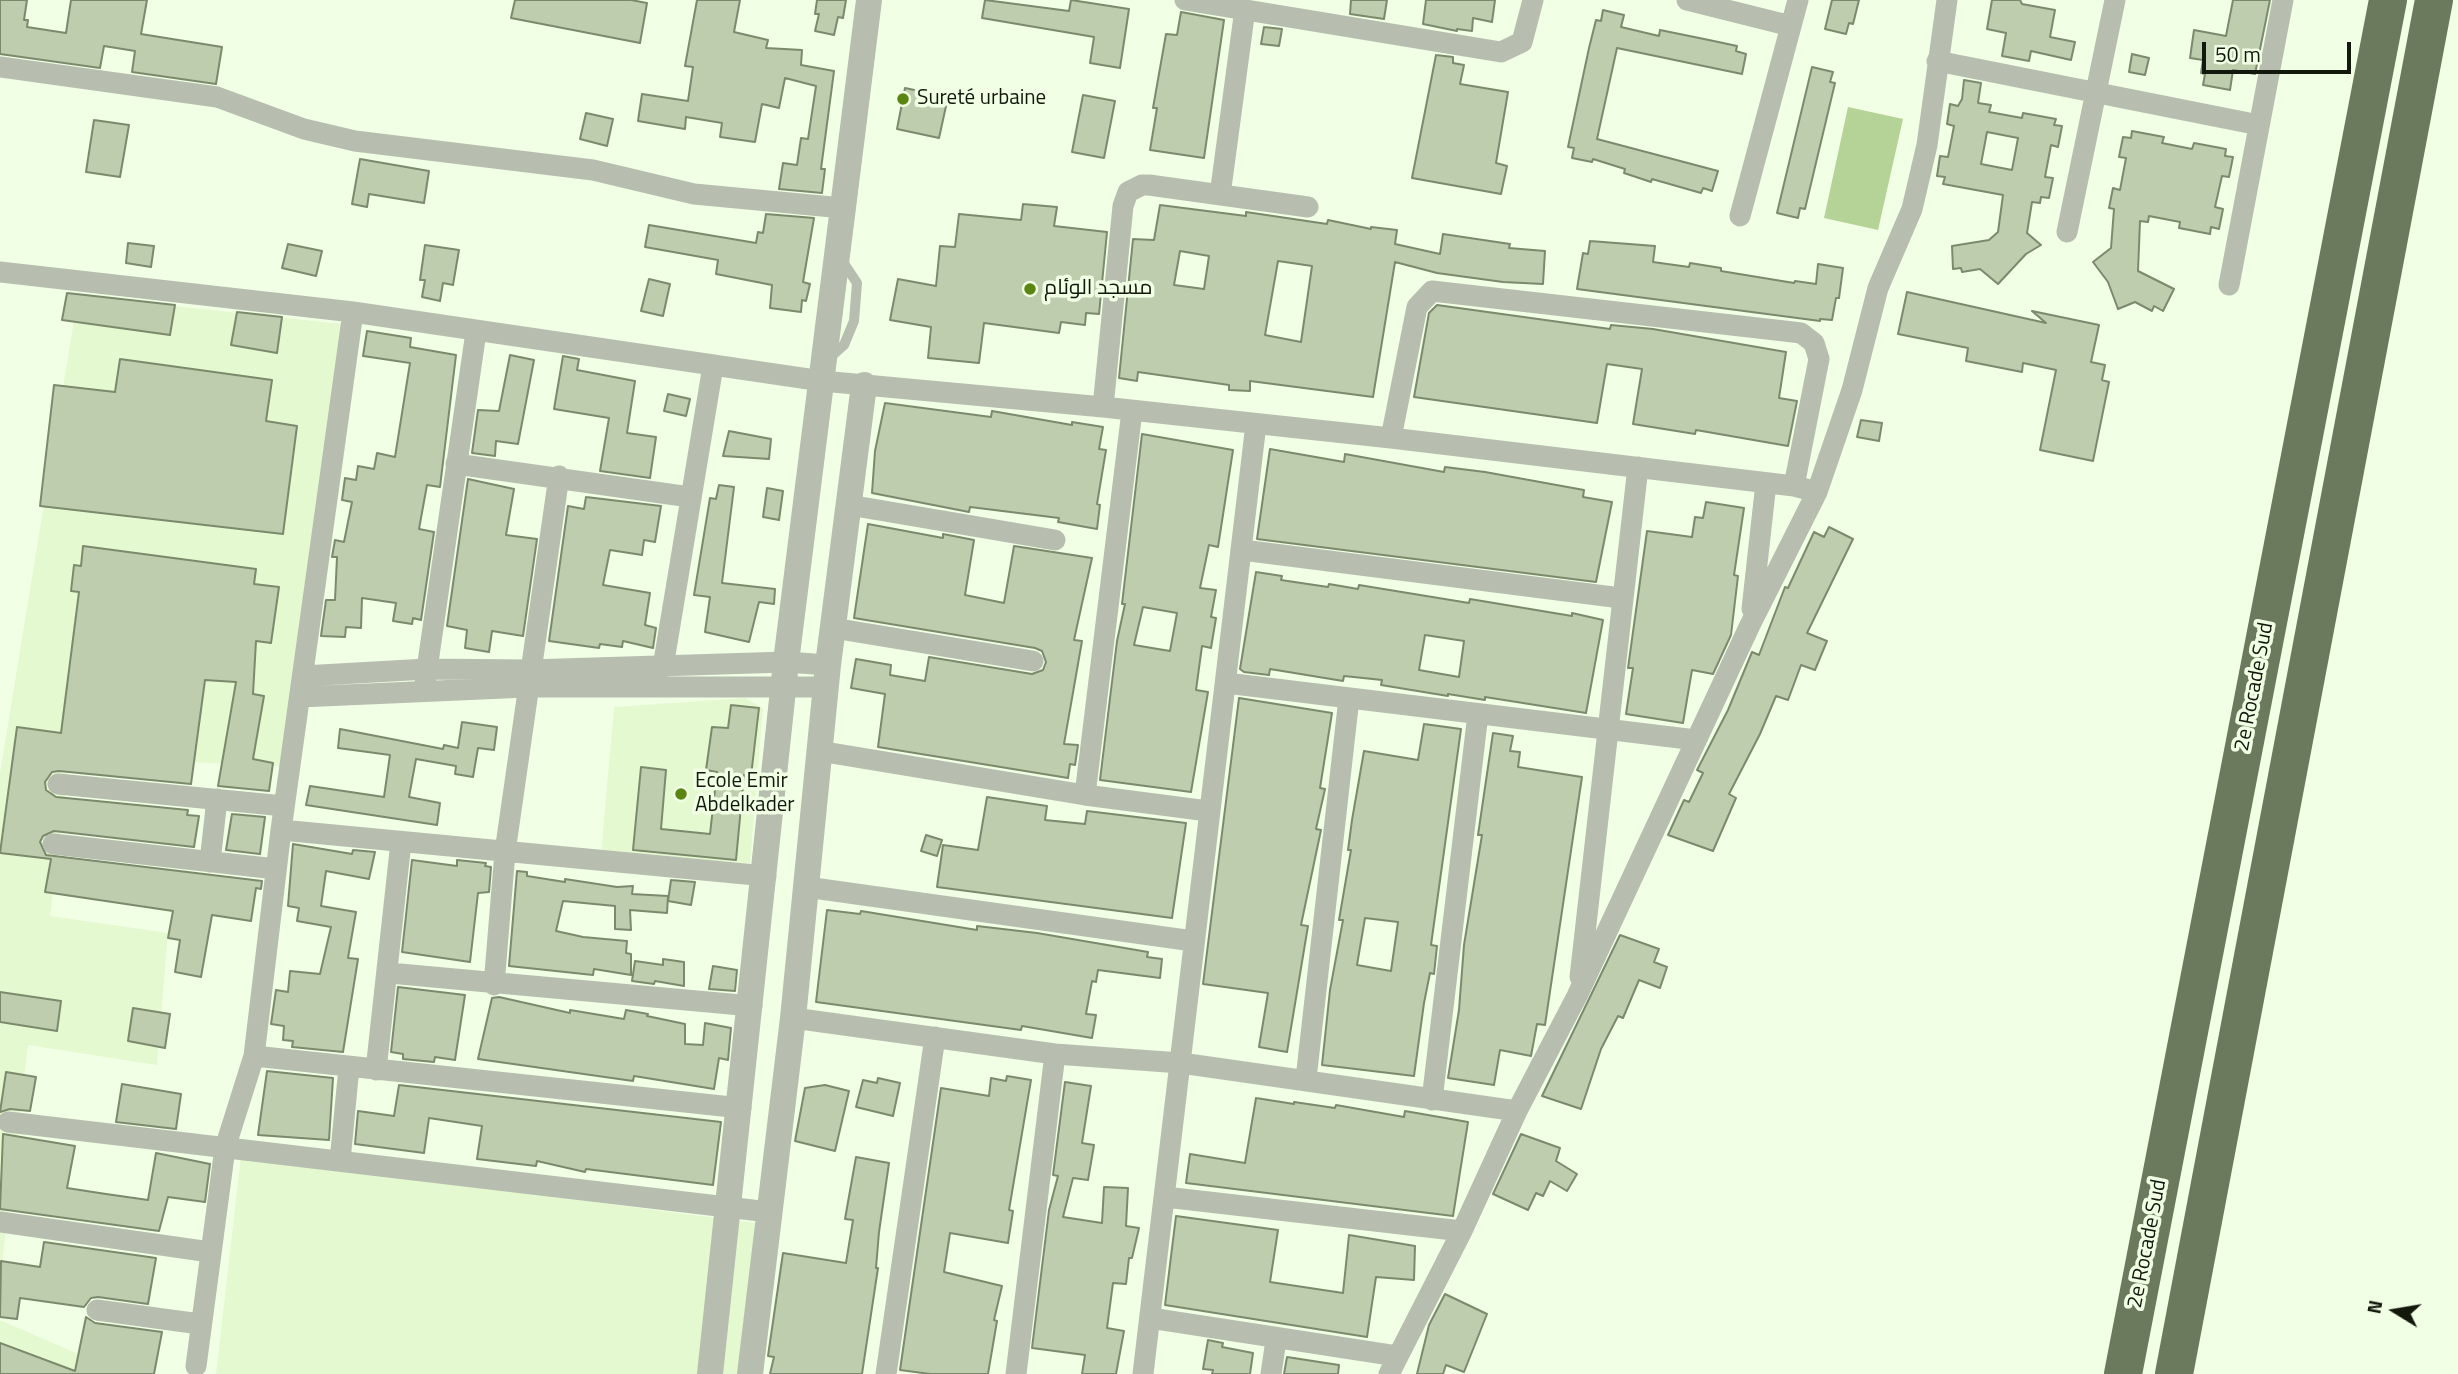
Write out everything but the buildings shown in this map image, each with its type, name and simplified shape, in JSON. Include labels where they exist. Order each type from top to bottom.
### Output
[{"type":"highway","name":"2e Rocade Sud","points":[[2123,1374],[2388,0]]},
{"type":"highway","points":[[2174,1374],[2434,0]]},
{"type":"street","points":[[710,1374],[766,876],[785,674],[869,0]]},
{"type":"street","points":[[1185,0],[1245,9],[1308,10],[1502,52],[1522,41],[1533,0]]},
{"type":"street","points":[[1687,0],[1791,26]]},
{"type":"street","points":[[1740,216],[1798,0]]},
{"type":"street","points":[[1150,1318],[1276,1340],[1393,1365],[1462,1231],[1517,1111],[1577,996],[1750,625],[1817,492],[1852,390],[1878,288],[1912,209],[1927,145],[1947,0]]},
{"type":"street","points":[[2067,232],[2115,0]]},
{"type":"street","points":[[2229,285],[2283,0]]},
{"type":"street","points":[[1220,195],[1245,9]]},
{"type":"street","points":[[1937,61],[2096,90],[2259,125]]},
{"type":"street","points":[[0,67],[217,97],[304,129],[355,141],[593,170],[694,194],[843,208]]},
{"type":"street","points":[[1103,407],[1124,198],[1134,187],[1142,184],[1308,207]]},
{"type":"street","points":[[0,272],[353,312],[713,366],[823,371],[864,385],[1391,438],[1794,486],[1817,492]]},
{"type":"street","points":[[1391,438],[1417,307],[1432,291],[1779,330],[1809,337],[1819,359],[1794,486]]},
{"type":"street","points":[[196,1366],[225,1148],[254,1056],[284,806],[353,312]]},
{"type":"street","points":[[424,691],[476,332]]},
{"type":"street","points":[[663,667],[713,366]]},
{"type":"street","points":[[750,1374],[793,1018],[827,676],[864,385]]},
{"type":"street","points":[[1085,795],[1132,411]]},
{"type":"street","points":[[1143,1374],[1256,424]]},
{"type":"street","points":[[456,464],[690,497]]},
{"type":"street","points":[[1577,996],[1621,598],[1639,467]]},
{"type":"street","points":[[494,985],[505,852],[559,477]]},
{"type":"street","points":[[1750,625],[1766,483]]},
{"type":"street","points":[[849,505],[1055,540]]},
{"type":"street","points":[[1242,550],[1621,598]]},
{"type":"street","points":[[833,628],[1033,661]]},
{"type":"street","points":[[302,686],[424,691],[528,678],[663,667],[827,676]]},
{"type":"street","points":[[302,686],[427,669],[528,678],[785,674]]},
{"type":"street","points":[[1226,683],[1696,740]]},
{"type":"street","points":[[1306,1079],[1349,698]]},
{"type":"street","points":[[1432,1100],[1478,714]]},
{"type":"street","points":[[819,751],[1085,795],[1208,811]]},
{"type":"street","points":[[58,784],[284,806]]},
{"type":"street","points":[[210,862],[217,799]]},
{"type":"street","points":[[281,830],[766,876]]},
{"type":"street","points":[[376,1070],[389,973],[401,842]]},
{"type":"street","points":[[53,844],[276,869]]},
{"type":"street","points":[[806,887],[1193,941]]},
{"type":"street","points":[[389,973],[494,985],[752,1006]]},
{"type":"street","points":[[793,1018],[1055,1054],[1181,1063],[1306,1079],[1517,1111]]},
{"type":"street","points":[[886,1374],[935,1037]]},
{"type":"street","points":[[1016,1374],[1055,1054]]},
{"type":"street","points":[[254,1056],[741,1108]]},
{"type":"street","points":[[340,1161],[349,1067]]},
{"type":"street","points":[[8,1122],[769,1212]]},
{"type":"street","points":[[1166,1197],[1462,1231]]},
{"type":"street","points":[[0,1222],[210,1252]]},
{"type":"street","points":[[97,1310],[200,1324]]},
{"type":"street","points":[[1271,1374],[1276,1340]]},
{"type":"shaded area","points":[[1848,107],[1903,119],[1878,230],[1824,218]]},
{"type":"shaded area","points":[[78,296],[342,324],[282,766],[70,757],[50,916],[168,933],[157,1065],[28,1045],[0,1280],[0,773]]},
{"type":"shaded area","name":"Ecole Emir Abdelkader","points":[[745,698],[763,708],[750,863],[601,854],[614,707]]},
{"type":"shaded area","points":[[241,1156],[777,1226],[760,1374],[216,1374]]},
{"type":"shaded area","points":[[0,1320],[124,1374],[0,1374]]},
{"type":"place","name":"Sureté urbaine","points":[[903,99]]},
{"type":"place","name":"مسجد الوئام","points":[[1030,289]]},
{"type":"place","name":"Ecole Emir Abdelkader","points":[[681,794]]}]
